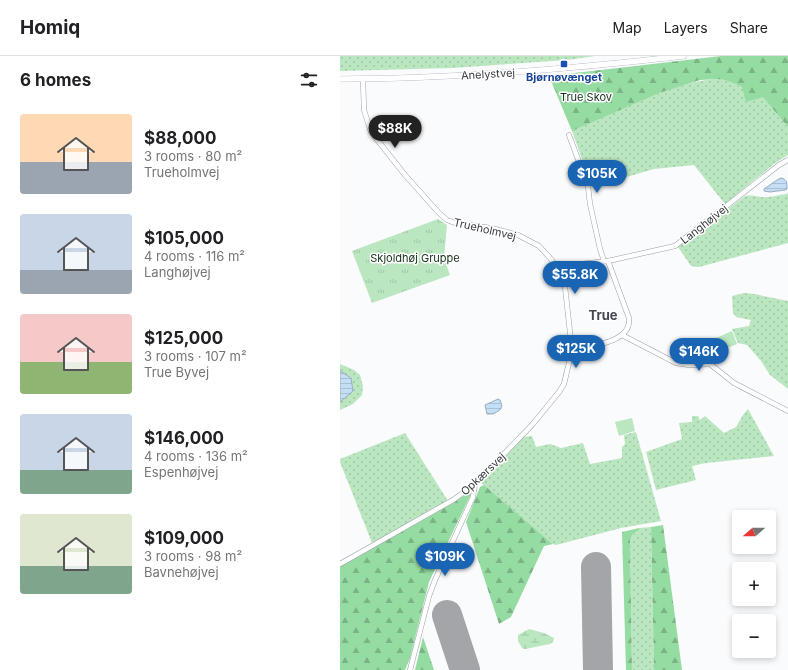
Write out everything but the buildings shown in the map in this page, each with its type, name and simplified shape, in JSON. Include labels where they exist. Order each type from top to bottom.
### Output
[{"type":"street","name":"Anelystvej","points":[[340,80],[525,72],[684,56]]},
{"type":"street","name":"Trueholmvej","points":[[363,79],[364,110],[371,132],[405,175],[439,213],[447,220],[455,223],[491,228],[518,235],[529,240],[545,252],[558,268],[565,287],[572,350],[564,384]]},
{"type":"street","points":[[569,135],[588,186],[590,204],[600,249],[629,318],[630,324],[622,335],[613,340],[572,350]]},
{"type":"street","name":"Langhøjvej","points":[[558,268],[606,261],[675,246],[779,165],[788,160]]},
{"type":"street","points":[[622,335],[676,363],[689,365],[710,364],[734,383],[788,411]]},
{"type":"street","name":"Opkærsvej","points":[[340,564],[453,500],[475,484],[532,425],[564,384]]},
{"type":"street","points":[[410,670],[434,580],[473,497],[475,484]]},
{"type":"green space","points":[[340,56],[595,56],[567,60],[452,68],[340,71]]},
{"type":"green space","name":"True Skov","points":[[721,56],[788,56],[788,127],[763,97],[746,102],[742,87],[725,80],[717,79],[700,80],[659,93],[572,131],[549,76]]},
{"type":"green space","points":[[717,79],[725,80],[763,96],[788,127],[788,155],[774,164],[725,204],[694,165],[654,169],[592,187],[572,131],[624,107],[662,92],[699,81]]},
{"type":"green space","points":[[788,192],[788,243],[699,267],[691,266],[678,247],[745,196],[767,197],[787,194]]},
{"type":"green space","name":"Skjoldhøj Gruppe","points":[[438,219],[447,225],[444,258],[450,275],[372,303],[352,251]]},
{"type":"green space","points":[[744,293],[788,301],[788,389],[770,375],[761,361],[747,345],[738,343],[732,329],[749,326],[751,320],[736,317],[733,313],[732,296]]},
{"type":"green space","points":[[732,331],[737,344],[713,354],[707,342]]},
{"type":"green space","points":[[340,364],[354,370],[360,375],[363,386],[362,395],[353,404],[340,410]]},
{"type":"green space","points":[[748,409],[774,456],[706,463],[692,466],[696,480],[656,490],[646,452],[682,439],[679,423],[692,422],[692,416],[698,416],[700,420],[705,416],[724,433],[736,427]]},
{"type":"green space","points":[[632,418],[635,431],[619,436],[615,422]]},
{"type":"green space","points":[[636,432],[661,521],[621,528],[556,545],[480,482],[524,437],[532,436],[536,447],[550,444],[561,448],[583,443],[590,464],[622,458],[622,447],[625,444],[624,435]]},
{"type":"green space","points":[[405,433],[448,501],[372,543],[340,459]]},
{"type":"green space","points":[[484,485],[553,544],[544,546],[511,617],[499,624],[466,522],[480,487]]},
{"type":"green space","points":[[469,492],[471,494],[429,582],[410,658],[405,670],[340,670],[340,566],[455,502]]},
{"type":"green space","points":[[663,525],[682,670],[654,670],[651,527]]},
{"type":"green space","points":[[651,527],[654,670],[632,670],[630,539],[633,534],[639,530],[639,528]]},
{"type":"green space","points":[[639,528],[639,530],[633,534],[630,539],[632,670],[626,670],[622,532]]},
{"type":"green space","points":[[529,629],[544,633],[554,638],[553,642],[550,644],[525,649],[522,648],[518,641],[518,635]]},
{"type":"green space","points":[[423,637],[434,670],[415,670]]},
{"type":"water","points":[[781,178],[786,182],[787,189],[770,192],[764,191],[764,189]]},
{"type":"water","points":[[340,371],[351,378],[353,391],[340,402]]},
{"type":"water","points":[[498,399],[500,400],[502,406],[500,410],[493,414],[487,414],[485,405]]},
{"type":"runway","points":[[596,567],[598,670]]},
{"type":"runway","points":[[447,615],[465,670]]},
{"type":"place","name":"Bjørnøvænget","points":[[564,64]]},
{"type":"district","name":"True","points":[[603,315]]}]
